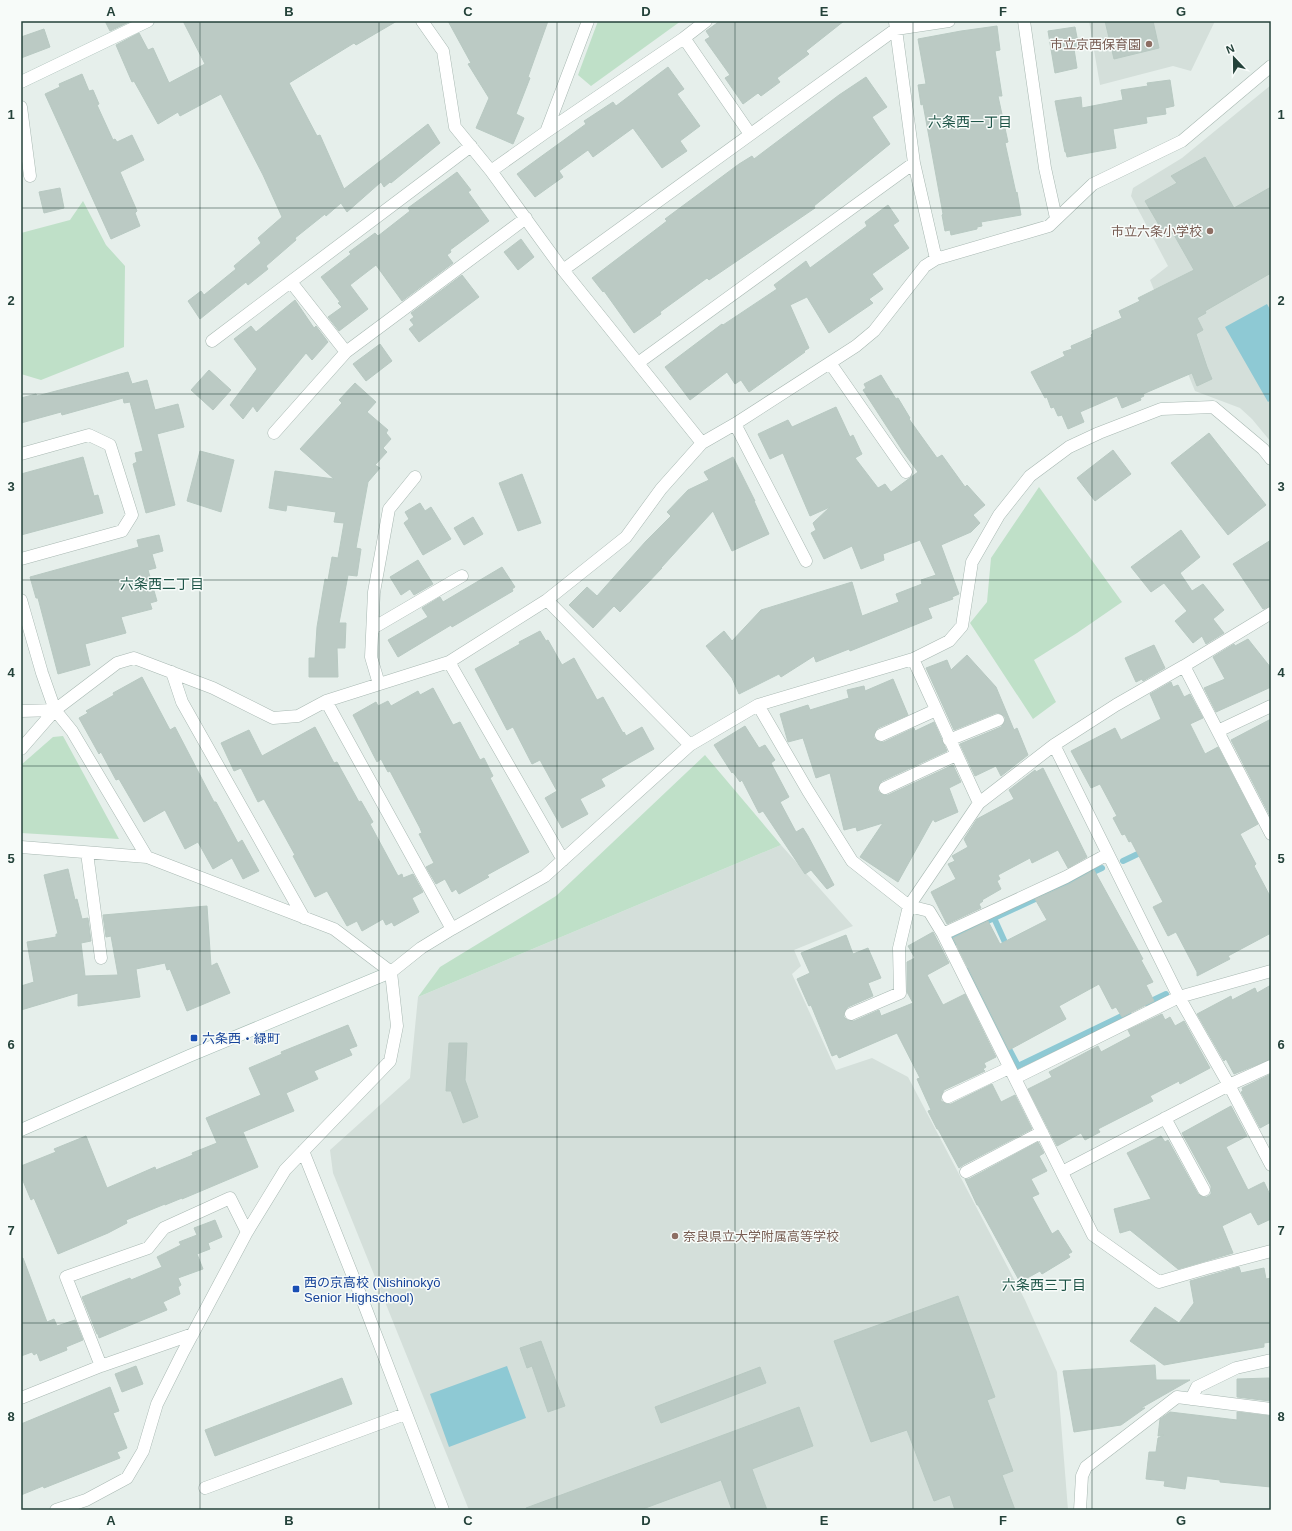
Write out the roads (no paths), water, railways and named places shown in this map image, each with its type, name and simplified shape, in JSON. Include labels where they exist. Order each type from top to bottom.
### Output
[{"type":"street","points":[[21,82],[148,21]]},
{"type":"street","points":[[422,21],[443,51],[455,127],[491,171],[563,270],[702,443]]},
{"type":"street","points":[[546,132],[588,21]]},
{"type":"street","points":[[491,171],[684,38],[706,21]]},
{"type":"street","points":[[563,270],[750,134],[895,25],[949,21]]},
{"type":"street","points":[[1024,21],[1044,168],[1056,218]]},
{"type":"street","points":[[895,25],[914,163],[936,259]]},
{"type":"street","points":[[684,38],[750,134]]},
{"type":"street","points":[[21,749],[55,710],[117,663],[134,658],[213,688],[273,718],[298,716],[326,701],[449,662],[547,600],[626,536],[661,489],[702,443],[735,424],[856,346],[874,331],[925,266],[936,259],[1049,226],[1093,184],[1182,140],[1271,66]]},
{"type":"street","points":[[21,107],[30,176]]},
{"type":"street","points":[[212,340],[472,146]]},
{"type":"street","points":[[638,363],[914,163]]},
{"type":"street","points":[[274,432],[346,352],[526,218]]},
{"type":"street","points":[[291,282],[346,352]]},
{"type":"street","points":[[830,363],[906,472]]},
{"type":"street","points":[[21,1130],[189,1056],[391,972],[421,948],[545,876],[690,745],[758,705],[913,659],[949,641],[962,626],[972,562],[999,515],[1030,476],[1069,447],[1099,433],[1161,409],[1213,407],[1263,449],[1271,459]]},
{"type":"street","points":[[735,424],[806,561]]},
{"type":"street","points":[[21,454],[89,435],[110,445],[132,514],[122,531],[21,559]]},
{"type":"street","points":[[380,684],[371,657],[374,592],[389,509],[416,477]]},
{"type":"street","points":[[373,628],[462,576]]},
{"type":"street","points":[[21,600],[42,673],[55,710],[72,731],[147,857]]},
{"type":"street","points":[[547,600],[690,745]]},
{"type":"street","points":[[851,1014],[900,993],[899,948],[908,906],[978,803],[1054,745],[1116,705],[1271,613]]},
{"type":"street","points":[[913,659],[978,803]]},
{"type":"street","points":[[449,662],[563,860]]},
{"type":"street","points":[[1184,666],[1271,834]]},
{"type":"street","points":[[172,672],[182,702],[304,918]]},
{"type":"street","points":[[326,701],[452,929]]},
{"type":"street","points":[[758,705],[808,791],[852,861],[908,906],[929,912],[943,934],[1093,1235],[1159,1282],[1271,1251]]},
{"type":"street","points":[[1218,732],[1271,706]]},
{"type":"street","points":[[21,711],[55,710]]},
{"type":"street","points":[[881,735],[936,710]]},
{"type":"street","points":[[949,740],[998,720]]},
{"type":"street","points":[[1054,745],[1179,997],[1229,1085],[1270,1163]]},
{"type":"street","points":[[885,788],[956,755]]},
{"type":"street","points":[[21,847],[147,857],[334,929],[391,972],[397,1026],[390,1061],[285,1170],[247,1232],[157,1404],[142,1452],[127,1478],[86,1500],[56,1510]]},
{"type":"street","points":[[87,853],[101,958]]},
{"type":"street","points":[[943,934],[1066,877],[1108,854]]},
{"type":"street","points":[[948,1097],[1012,1073],[1179,997],[1271,971]]},
{"type":"street","points":[[1062,1172],[1229,1085],[1271,1066]]},
{"type":"street","points":[[1165,1118],[1204,1190]]},
{"type":"street","points":[[966,1172],[1042,1132]]},
{"type":"street","points":[[303,1151],[364,1304],[443,1510]]},
{"type":"street","points":[[101,1366],[66,1277],[148,1248],[164,1228],[230,1198],[247,1232]]},
{"type":"street","points":[[21,1398],[101,1366],[193,1334]]},
{"type":"street","points":[[1191,1399],[1197,1387],[1236,1368],[1271,1360]]},
{"type":"street","points":[[1080,1510],[1082,1476],[1086,1467],[1177,1397],[1271,1409]]},
{"type":"street","points":[[205,1488],[405,1414]]},
{"type":"water","points":[[1267,304],[1271,311],[1271,400],[1268,402],[1225,327]]},
{"type":"water","points":[[507,1366],[526,1418],[449,1447],[430,1394]]},
{"type":"waterway","points":[[1123,861],[1144,851]]},
{"type":"waterway","points":[[954,943],[951,938],[1102,868]]},
{"type":"waterway","points":[[994,918],[1008,949]]},
{"type":"waterway","points":[[968,971],[1018,1066],[1128,1013]]},
{"type":"waterway","points":[[1147,1003],[1166,994]]},
{"type":"place","name":"市立京西保育園","points":[[1149,44]]},
{"type":"place","name":"市立六条小学校","points":[[1210,231]]},
{"type":"place","name":"六条西・緑町","points":[[194,1038]]},
{"type":"place","name":"奈良県立大学附属高等学校","points":[[675,1236]]},
{"type":"place","name":"西の京高校 (Nishinokyō Senior Highschool)","points":[[296,1289]]},
{"type":"district","name":"六条西一丁目","points":[[970,122]]},
{"type":"district","name":"六条西二丁目","points":[[162,584]]},
{"type":"district","name":"六条西三丁目","points":[[1044,1285]]}]
